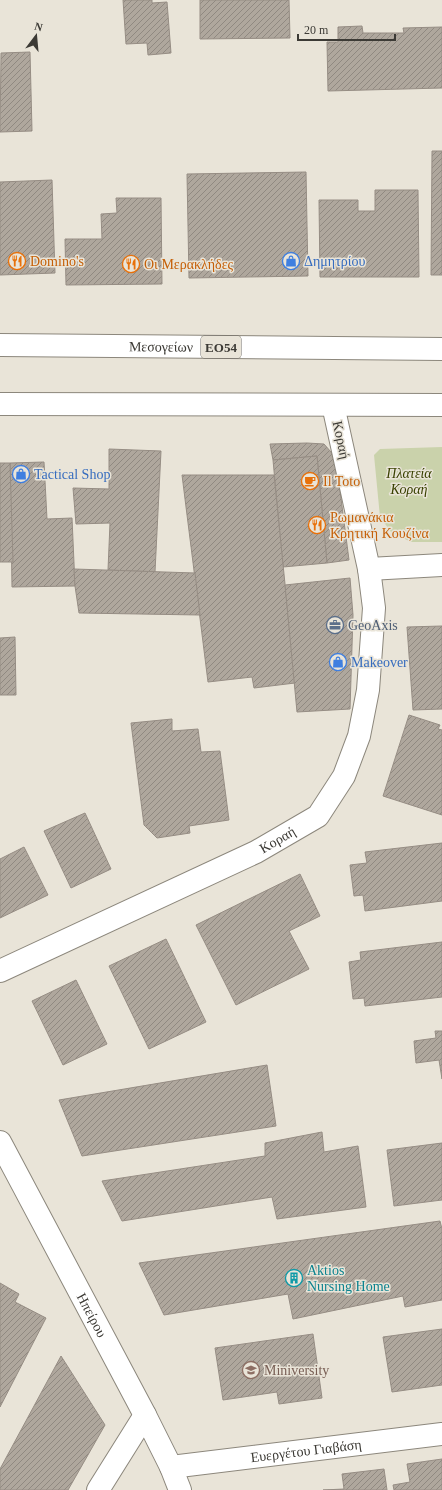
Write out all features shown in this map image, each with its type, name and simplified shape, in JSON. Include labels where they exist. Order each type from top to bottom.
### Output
[{"type":"street","name":"Μεσογείων","points":[[0,345],[442,348]]},
{"type":"street","points":[[0,404],[442,405]]},
{"type":"street","name":"Κοραή","points":[[0,971],[256,852],[318,816],[344,776],[359,736],[368,690],[374,608],[369,569],[333,405]]},
{"type":"street","points":[[369,569],[442,565]]},
{"type":"street","name":"Ηπείρου","points":[[0,1142],[145,1415],[171,1467],[180,1490]]},
{"type":"street","points":[[98,1490],[145,1415]]},
{"type":"street","name":"Ευεργέτου Γιαβάση","points":[[171,1467],[442,1434]]},
{"type":"green space","name":"Πλατεία Κοραή","points":[[442,447],[442,542],[411,542],[391,532],[380,517],[374,455],[380,449]]},
{"type":"building","points":[[123,0],[152,0],[152,3],[167,2],[171,53],[148,55],[147,43],[126,44]]},
{"type":"building","points":[[200,0],[289,0],[290,38],[200,39]]},
{"type":"building","points":[[362,26],[363,33],[404,33],[403,28],[442,27],[442,88],[328,91],[327,42],[338,42],[338,27]]},
{"type":"building","points":[[30,52],[32,131],[0,132],[1,53]]},
{"type":"building","points":[[432,151],[442,151],[442,275],[431,275]]},
{"type":"building","points":[[306,172],[308,276],[189,278],[187,174]]},
{"type":"building","points":[[52,180],[55,273],[0,275],[0,182]]},
{"type":"building","points":[[375,190],[418,190],[419,277],[320,277],[319,200],[358,200],[358,211],[375,211]]},
{"type":"building","points":[[116,198],[161,198],[162,284],[66,285],[65,239],[102,239],[101,214],[117,213]]},
{"type":"building","points":[[270,444],[324,444],[336,460],[349,560],[327,563],[317,456],[273,460]]},
{"type":"building","points":[[109,449],[161,451],[155,572],[108,570],[110,523],[76,524],[73,488],[109,489]]},
{"type":"building","points":[[317,456],[327,563],[283,567],[273,460]]},
{"type":"building","points":[[44,462],[47,519],[72,518],[75,586],[12,587],[10,463]]},
{"type":"building","points":[[0,463],[10,463],[13,562],[0,562]]},
{"type":"building","points":[[182,475],[274,475],[295,683],[254,688],[252,677],[208,682]]},
{"type":"building","points":[[74,569],[195,573],[200,615],[79,613]]},
{"type":"building","points":[[350,578],[353,615],[350,709],[297,712],[285,585]]},
{"type":"building","points":[[442,626],[442,709],[413,710],[407,627]]},
{"type":"building","points":[[15,637],[16,695],[0,695],[0,638]]},
{"type":"building","points":[[409,715],[440,725],[438,729],[442,730],[442,815],[383,796]]},
{"type":"building","points":[[172,719],[172,731],[198,729],[201,752],[220,751],[229,820],[189,826],[190,833],[157,838],[144,825],[131,723]]},
{"type":"building","points":[[85,813],[111,869],[71,888],[44,831]]},
{"type":"building","points":[[442,843],[442,901],[365,911],[363,895],[354,896],[350,865],[367,863],[365,852]]},
{"type":"building","points":[[24,847],[48,895],[0,918],[0,859]]},
{"type":"building","points":[[300,874],[320,916],[289,931],[309,969],[236,1005],[196,925]]},
{"type":"building","points":[[166,939],[206,1022],[149,1049],[109,966]]},
{"type":"building","points":[[442,942],[442,997],[365,1006],[364,998],[353,999],[349,962],[361,960],[360,952]]},
{"type":"building","points":[[76,980],[107,1044],[63,1065],[32,1001]]},
{"type":"building","points":[[435,1031],[442,1031],[442,1079],[439,1060],[416,1063],[414,1041],[436,1038]]},
{"type":"building","points":[[267,1065],[276,1126],[82,1156],[59,1100]]},
{"type":"building","points":[[322,1132],[324,1152],[358,1146],[366,1207],[277,1219],[272,1197],[122,1221],[102,1181],[265,1156],[265,1143]]},
{"type":"building","points":[[442,1143],[442,1200],[394,1206],[387,1150]]},
{"type":"building","name":"Aktios Nursing Home","points":[[440,1221],[442,1229],[442,1300],[405,1307],[403,1296],[293,1319],[288,1294],[164,1315],[139,1263]]},
{"type":"building","points":[[0,1283],[19,1294],[15,1302],[46,1318],[0,1407]]},
{"type":"building","points":[[442,1329],[442,1385],[392,1392],[383,1337]]},
{"type":"building","points":[[313,1334],[322,1398],[279,1404],[277,1392],[223,1400],[215,1348]]},
{"type":"building","points":[[61,1356],[105,1425],[68,1490],[0,1490],[0,1469]]},
{"type":"building","points":[[442,1459],[442,1490],[394,1490],[393,1485],[410,1482],[407,1464]]},
{"type":"building","points":[[384,1469],[387,1490],[323,1490],[344,1489],[342,1474]]},
{"type":"place","name":"Domino's","points":[[17,261]]},
{"type":"place","name":"Δημητρίου","points":[[291,261]]},
{"type":"place","name":"Οι Μερακλήδες","points":[[131,264]]},
{"type":"place","name":"Tactical Shop","points":[[21,474]]},
{"type":"place","name":"Il Toto","points":[[310,481]]},
{"type":"place","name":"Ρωμανάκια Κρητική Κουζίνα","points":[[317,525]]},
{"type":"place","name":"GeoAxis","points":[[335,625]]},
{"type":"place","name":"Makeover","points":[[338,662]]},
{"type":"place","name":"Aktios Nursing Home","points":[[294,1278]]},
{"type":"place","name":"Miniversity","points":[[251,1370]]}]
